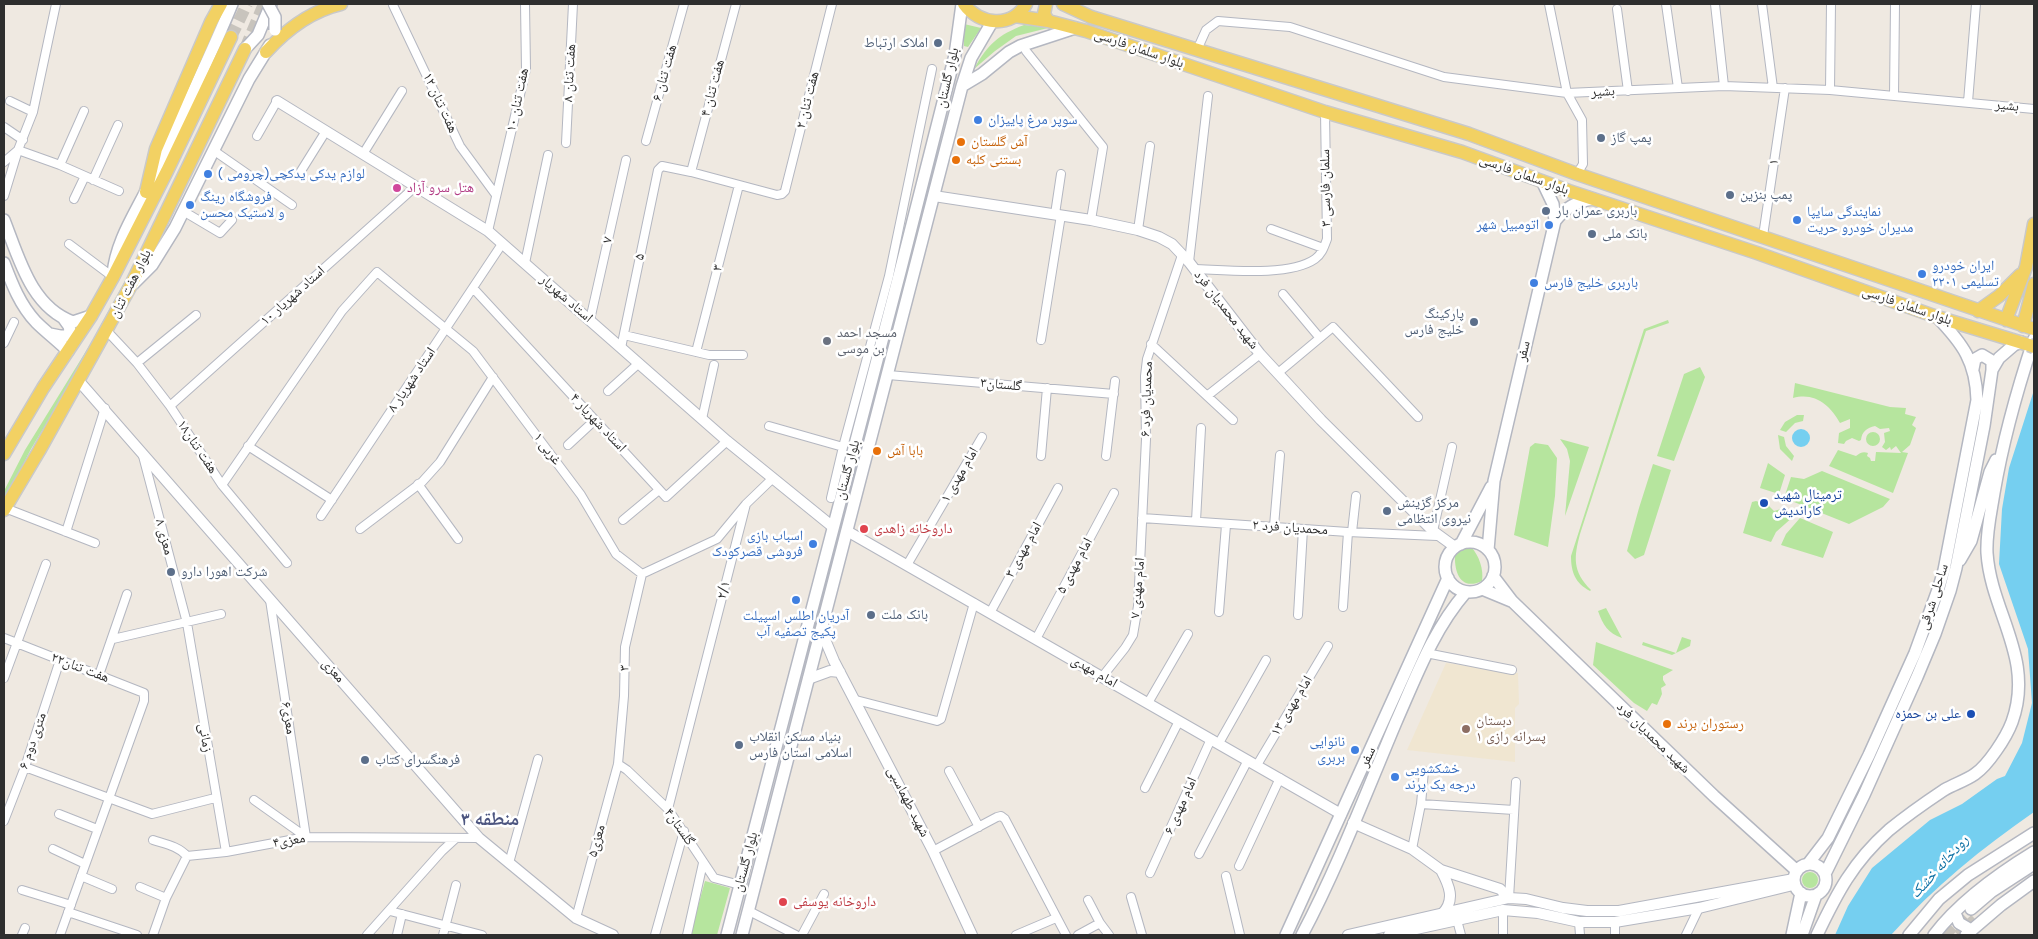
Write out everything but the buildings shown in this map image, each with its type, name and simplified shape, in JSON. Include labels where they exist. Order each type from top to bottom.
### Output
[{"type":"main road","points":[[113,277],[115,256],[146,192],[156,149],[217,24],[221,4]]},
{"type":"main road","points":[[130,287],[152,265],[183,211],[249,79],[266,52],[275,30],[275,17],[268,4]]},
{"type":"main road","points":[[245,49],[258,34],[271,4]]},
{"type":"main road","points":[[266,52],[289,30],[306,18],[341,4]]},
{"type":"main road","points":[[963,4],[980,19],[992,22],[1004,21],[1015,16],[1026,4]]},
{"type":"main road","name":"بلوار گلستان","points":[[728,930],[860,424],[894,277],[955,55],[963,4]]},
{"type":"main road","points":[[1046,4],[1044,14],[1048,20]]},
{"type":"main road","name":"بلوار سلمان فارسی","points":[[1063,4],[1091,17],[1469,134],[1577,174],[1978,311],[2008,315],[2029,325]]},
{"type":"main road","points":[[217,24],[236,5]]},
{"type":"main road","name":"بلوار سلمان فارسی","points":[[1015,16],[1048,20],[1075,28],[1325,112],[1462,152],[1937,317],[2030,343]]},
{"type":"main road","name":"بلوار گلستان","points":[[743,931],[962,86],[971,58],[992,22]]},
{"type":"main road","points":[[962,86],[1020,46],[1075,28]]},
{"type":"main road","name":"بلوار هفت تنان","points":[[4,454],[91,316],[113,277],[168,171],[231,37]]},
{"type":"main road","name":"بلوار هفت تنان","points":[[4,509],[39,452],[107,331],[245,49]]},
{"type":"main road","points":[[955,55],[963,53],[971,58]]},
{"type":"main road","name":"سفر","points":[[1488,550],[1494,481],[1555,221],[1553,204],[1542,181]]},
{"type":"main road","points":[[1555,221],[1565,210],[1576,204],[1593,199]]},
{"type":"main road","points":[[4,220],[24,270],[38,296],[51,311],[73,322],[91,316]]},
{"type":"main road","points":[[2008,315],[2026,267],[2034,224]]},
{"type":"main road","points":[[4,263],[15,290],[25,307],[36,322],[68,351]]},
{"type":"main road","points":[[1978,311],[2012,284],[2026,267]]},
{"type":"main road","points":[[2029,325],[2034,284]]},
{"type":"main road","name":"ساحلی شرقی","points":[[1808,864],[1828,838],[1869,755],[1915,653],[1939,587],[1977,400],[1973,369],[1967,353],[1958,339],[1937,317]]},
{"type":"main road","points":[[50,334],[67,336],[70,331],[64,319]]},
{"type":"main road","points":[[1817,935],[1840,888],[1852,869],[1870,849],[1890,829],[1945,790],[1976,774],[1998,748],[2012,723],[2017,703],[2016,656],[1998,603],[1987,553],[1991,513],[2002,449],[2030,343],[2014,345],[1999,358],[1992,370]]},
{"type":"main road","points":[[1973,369],[1975,359],[1982,355],[1992,361],[1992,370]]},
{"type":"main road","name":"ساحلی شرقی","points":[[1825,874],[1864,795],[1917,677],[1950,591],[1984,426],[1992,370]]},
{"type":"main road","points":[[860,424],[874,429]]},
{"type":"main road","points":[[1956,568],[1971,542],[1990,472],[2002,449]]},
{"type":"main road","name":"سفر","points":[[1458,546],[1494,481]]},
{"type":"main road","points":[[1472,542],[1488,550],[1494,562],[1493,576],[1482,589],[1466,592],[1455,587],[1448,578],[1445,565],[1446,558],[1458,546],[1472,542]]},
{"type":"main road","points":[[1493,576],[1512,601]]},
{"type":"main road","name":"سفر","points":[[1286,935],[1448,578]]},
{"type":"main road","points":[[1482,589],[1512,601]]},
{"type":"main road","name":"سفر","points":[[1307,932],[1426,653],[1449,611],[1466,592]]},
{"type":"main road","name":"شهید محمدیان فرد","points":[[1512,601],[1714,796],[1797,882]]},
{"type":"main road","points":[[1909,935],[1939,899],[1961,881],[2034,833]]},
{"type":"main road","points":[[1934,935],[1984,886],[2034,852]]},
{"type":"main road","points":[[1792,935],[1797,882],[1808,864],[1818,866],[1825,874],[1826,884],[1824,889],[1816,895],[1802,935]]},
{"type":"main road","points":[[1971,923],[1991,892],[2034,864]]},
{"type":"main road","points":[[1971,923],[1997,899],[2034,874]]},
{"type":"main road","points":[[1955,913],[1959,924],[1971,923],[2001,905],[2034,881]]},
{"type":"main road","points":[[1797,882],[1805,895],[1816,895]]},
{"type":"main road","points":[[1944,924],[1956,928],[1960,935]]},
{"type":"main road","points":[[728,930],[743,931]]},
{"type":"street","points":[[4,196],[18,150],[33,112],[56,4]]},
{"type":"street","name":"هفت تنان ۱۰","points":[[488,231],[526,69],[525,4]]},
{"type":"street","name":"هفت تنان ۸","points":[[566,143],[573,4]]},
{"type":"street","name":"هفت تنان ۶","points":[[646,141],[684,4]]},
{"type":"street","name":"هفت تنان ۴","points":[[691,172],[736,4]]},
{"type":"street","name":"هفت تنان ۲","points":[[739,185],[777,195],[782,194],[784,191],[832,4]]},
{"type":"street","points":[[1554,4],[1549,4],[1567,93],[1582,120],[1583,164],[1577,174]]},
{"type":"street","points":[[1666,4],[1678,88]]},
{"type":"street","points":[[1715,4],[1724,86]]},
{"type":"street","points":[[1762,4],[1773,88]]},
{"type":"street","points":[[1830,90],[1831,4]]},
{"type":"street","points":[[1894,96],[1895,4]]},
{"type":"street","points":[[1968,102],[1976,4]]},
{"type":"street","name":"هفت تنان ۱۲","points":[[393,5],[460,146],[496,195]]},
{"type":"street","points":[[1618,9],[1628,91]]},
{"type":"street","name":"بشیر","points":[[1197,50],[1206,30],[1218,21],[1290,27],[1444,77],[1567,93],[1724,86],[1785,88],[1830,90],[2034,109]]},
{"type":"street","points":[[1026,51],[1103,147],[1091,220]]},
{"type":"street","points":[[831,498],[843,447],[894,277],[932,69]]},
{"type":"street","name":"۱","points":[[1762,236],[1785,88]]},
{"type":"street","points":[[363,154],[402,92]]},
{"type":"street","name":"۶ محمدیان فرد","points":[[1142,518],[1146,439],[1145,376],[1151,344],[1188,262],[1208,96]]},
{"type":"street","points":[[10,101],[33,112]]},
{"type":"street","points":[[257,136],[277,101]]},
{"type":"street","name":"استاد شهریار","points":[[277,101],[488,231],[727,441],[833,527]]},
{"type":"street","points":[[60,165],[84,110]]},
{"type":"street","name":"۳ سلمان فارسی","points":[[1324,248],[1327,240],[1325,112]]},
{"type":"street","points":[[93,180],[118,125]]},
{"type":"street","points":[[4,127],[22,140]]},
{"type":"street","points":[[301,171],[326,131]]},
{"type":"street","points":[[1138,230],[1150,146]]},
{"type":"street","points":[[18,150],[60,165],[119,191]]},
{"type":"street","points":[[4,162],[18,150]]},
{"type":"street","points":[[213,150],[292,205]]},
{"type":"street","points":[[525,263],[548,155]]},
{"type":"street","name":"۷","points":[[590,320],[626,160]]},
{"type":"street","name":"۵","points":[[621,348],[660,167],[691,172]]},
{"type":"street","points":[[691,172],[739,185]]},
{"type":"street","points":[[1041,340],[1058,215],[1061,174]]},
{"type":"street","points":[[74,200],[85,176]]},
{"type":"street","name":"۳","points":[[696,352],[739,185]]},
{"type":"street","name":"استاد شهریار ۱۰","points":[[170,406],[416,186]]},
{"type":"street","name":"شهید محمدیان فرد","points":[[934,196],[1091,220],[1138,230],[1159,237],[1172,244],[1260,354],[1327,426],[1435,534],[1458,546]]},
{"type":"street","points":[[183,211],[220,233],[232,220]]},
{"type":"street","points":[[1188,262],[1268,271],[1307,264],[1315,259],[1324,248],[1271,230]]},
{"type":"street","points":[[69,244],[113,277]]},
{"type":"street","name":"استاد شهریار ۸","points":[[321,516],[502,244]]},
{"type":"street","name":"۱ غربی","points":[[248,446],[342,311],[377,272],[474,351],[581,495],[616,554],[642,574]]},
{"type":"street","name":"استاد شهریار ۴","points":[[473,288],[659,490]]},
{"type":"street","points":[[1284,294],[1319,337]]},
{"type":"street","points":[[137,363],[196,315]]},
{"type":"street","points":[[4,342],[14,322]]},
{"type":"street","points":[[1278,373],[1333,327],[1418,417]]},
{"type":"street","name":"هفت تنان۱۸","points":[[107,331],[137,363],[170,406],[222,485],[287,563]]},
{"type":"street","points":[[624,335],[709,355],[743,355]]},
{"type":"street","points":[[1151,344],[1233,420]]},
{"type":"street","points":[[1207,396],[1260,354]]},
{"type":"street","points":[[608,391],[639,363]]},
{"type":"street","points":[[702,419],[714,365]]},
{"type":"street","name":"گلستان۳","points":[[888,375],[1114,394]]},
{"type":"street","points":[[360,529],[418,484],[440,462],[493,377]]},
{"type":"street","name":"معزی","points":[[78,380],[105,408],[479,838],[576,918],[612,935]]},
{"type":"street","points":[[1106,456],[1115,381]]},
{"type":"street","points":[[1041,456],[1047,388]]},
{"type":"street","points":[[66,532],[105,408]]},
{"type":"street","points":[[568,444],[595,420]]},
{"type":"street","points":[[769,426],[843,447]]},
{"type":"street","points":[[1196,521],[1201,428]]},
{"type":"street","name":"۱ امام مهدی","points":[[907,565],[982,437]]},
{"type":"street","points":[[623,520],[659,490],[666,498],[727,441]]},
{"type":"street","points":[[222,485],[248,446],[332,500]]},
{"type":"street","points":[[1435,534],[1452,447]]},
{"type":"street","name":"معزی ۸","points":[[142,452],[187,623]]},
{"type":"street","points":[[1274,526],[1280,455]]},
{"type":"street","points":[[642,574],[717,539],[746,504],[773,478]]},
{"type":"street","points":[[418,484],[458,539]]},
{"type":"street","name":"۳ امام مهدی","points":[[990,612],[1058,488]]},
{"type":"street","name":"۵ امام مهدی","points":[[1036,639],[1114,493]]},
{"type":"street","points":[[1343,607],[1350,532],[1356,496]]},
{"type":"street","name":"۲/۱","points":[[668,809],[746,504]]},
{"type":"street","points":[[4,509],[95,543]]},
{"type":"street","name":"۲ محمدیان فرد","points":[[1142,518],[1350,532],[1435,534]]},
{"type":"street","name":"۷ امام مهدی","points":[[1102,676],[1133,635],[1138,606],[1142,518]]},
{"type":"street","points":[[1219,612],[1226,525]]},
{"type":"street","points":[[1298,615],[1303,529]]},
{"type":"street","name":"امام مهدی","points":[[847,531],[1342,814]]},
{"type":"street","points":[[4,678],[15,643],[46,564]]},
{"type":"street","name":"۳","points":[[618,764],[624,696],[625,647],[642,574]]},
{"type":"street","points":[[99,675],[127,594]]},
{"type":"street","name":"۶معزی","points":[[270,598],[306,837]]},
{"type":"street","points":[[856,700],[937,721],[941,719],[974,603]]},
{"type":"street","points":[[113,639],[221,614]]},
{"type":"street","name":"زمانی","points":[[187,623],[215,798],[226,852]]},
{"type":"street","name":"شهید طهماسبی","points":[[821,630],[840,672],[933,851],[972,935]]},
{"type":"street","points":[[1148,703],[1188,634]]},
{"type":"street","name":"۲۲هفت تنان","points":[[4,638],[144,693],[144,701],[109,798]]},
{"type":"street","name":"۱۳ امام مهدی","points":[[1257,765],[1328,646]]},
{"type":"street","points":[[1426,653],[1512,670]]},
{"type":"street","name":"۶ متری دوم","points":[[4,821],[25,767],[60,660]]},
{"type":"street","name":"۶ امام مهدی","points":[[1150,873],[1215,741],[1266,660]]},
{"type":"street","points":[[808,679],[830,670],[840,672]]},
{"type":"street","points":[[1145,788],[1179,721]]},
{"type":"street","points":[[509,862],[538,759]]},
{"type":"street","points":[[1199,854],[1248,760]]},
{"type":"street","name":"گلستان۴","points":[[618,764],[668,809],[714,878],[740,885]]},
{"type":"street","name":"۵معزی","points":[[576,918],[618,764]]},
{"type":"street","points":[[25,767],[152,814],[215,798]]},
{"type":"street","points":[[948,771],[979,826]]},
{"type":"street","points":[[1412,849],[1421,804],[1424,771]]},
{"type":"street","points":[[1239,866],[1280,778]]},
{"type":"street","points":[[1509,898],[1516,782]]},
{"type":"street","points":[[60,935],[109,798]]},
{"type":"street","points":[[254,800],[306,837]]},
{"type":"street","points":[[1421,804],[1514,810]]},
{"type":"street","points":[[59,814],[97,830]]},
{"type":"street","points":[[933,851],[1001,816],[1005,819],[1066,935]]},
{"type":"street","points":[[1353,823],[1412,849],[1441,870],[1500,890],[1509,898]]},
{"type":"street","points":[[655,935],[684,831]]},
{"type":"street","name":"۴معزی","points":[[187,856],[226,852],[306,837],[479,838]]},
{"type":"street","points":[[367,935],[455,839]]},
{"type":"street","points":[[153,840],[172,846],[187,856],[166,898],[153,935]]},
{"type":"street","points":[[53,849],[85,864]]},
{"type":"street","points":[[687,935],[703,863]]},
{"type":"street","points":[[1441,870],[1449,884],[1450,894],[1448,907],[1442,914]]},
{"type":"street","points":[[81,876],[112,889]]},
{"type":"street","points":[[1226,876],[1240,935]]},
{"type":"street","points":[[1348,935],[1509,898],[1526,899],[1563,908],[1587,911],[1619,911],[1797,882]]},
{"type":"street","points":[[1389,935],[1422,932],[1457,920],[1503,910],[1538,913],[1579,922],[1615,922],[1699,908],[1797,882]]},
{"type":"street","points":[[443,935],[456,885]]},
{"type":"street","points":[[140,888],[166,898]]},
{"type":"street","points":[[22,890],[137,935]]},
{"type":"street","points":[[802,935],[824,894]]},
{"type":"street","points":[[1131,896],[1142,935]]},
{"type":"street","points":[[1088,900],[1100,923],[1109,935]]},
{"type":"street","points":[[1686,935],[1699,908]]},
{"type":"street","points":[[1503,910],[1503,935]]},
{"type":"street","points":[[390,911],[482,935]]},
{"type":"street","points":[[749,911],[796,935]]},
{"type":"street","points":[[397,935],[402,914]]},
{"type":"street","points":[[1016,935],[1056,918]]},
{"type":"street","points":[[1457,920],[1461,935]]},
{"type":"street","points":[[1579,922],[1580,935]]},
{"type":"street","points":[[1615,922],[1615,935]]},
{"type":"street","points":[[1078,935],[1100,923]]},
{"type":"shaded area","name":"دبستان پسرانه رازی ۱","points":[[1446,663],[1518,673],[1519,704],[1515,708],[1515,762],[1407,750]]},
{"type":"green space","points":[[964,24],[981,28],[968,47],[964,46]]},
{"type":"green space","points":[[1024,25],[1052,27],[1016,36],[974,69],[994,41]]},
{"type":"green space","points":[[132,268],[136,269],[96,341],[31,449],[4,502],[4,491],[25,450],[91,343]]},
{"type":"green space","points":[[1668,320],[1669,323],[1646,331],[1580,534],[1576,564],[1580,576],[1590,591],[1577,581],[1572,567],[1571,556],[1644,329]]},
{"type":"green space","points":[[1700,367],[1705,377],[1674,461],[1657,456],[1684,374]]},
{"type":"green space","points":[[1795,383],[1890,407],[1906,408],[1905,414],[1916,417],[1912,425],[1916,428],[1910,445],[1902,452],[1908,453],[1893,493],[1829,466],[1838,450],[1856,456],[1865,452],[1868,453],[1867,456],[1871,461],[1875,461],[1876,452],[1901,453],[1896,446],[1891,450],[1890,447],[1886,450],[1882,447],[1885,442],[1884,433],[1890,431],[1889,428],[1880,429],[1875,426],[1865,430],[1859,441],[1852,438],[1844,444],[1838,443],[1839,433],[1850,428],[1850,419],[1840,423],[1832,411],[1821,402],[1808,397],[1793,398]]},
{"type":"green space","points":[[1797,415],[1804,415],[1803,421],[1795,423],[1786,432],[1780,430],[1785,422]]},
{"type":"green space","points":[[1870,432],[1876,432],[1880,439],[1876,446],[1870,446],[1866,442],[1866,436]]},
{"type":"green space","points":[[1778,435],[1784,437],[1786,446],[1794,456],[1792,461],[1780,449]]},
{"type":"green space","points":[[1560,439],[1589,447],[1565,516],[1570,461],[1567,449]]},
{"type":"green space","points":[[1535,443],[1548,445],[1557,458],[1555,496],[1548,547],[1514,535],[1530,447]]},
{"type":"green space","points":[[1768,463],[1785,475],[1779,494],[1760,488]]},
{"type":"green space","points":[[1653,464],[1671,470],[1644,555],[1635,559],[1627,551]]},
{"type":"green space","points":[[1822,471],[1890,499],[1883,507],[1849,524],[1784,498],[1791,477],[1804,479]]},
{"type":"green space","points":[[1756,501],[1768,505],[1774,511],[1781,509],[1794,516],[1776,532],[1771,542],[1743,533],[1752,502]]},
{"type":"green space","points":[[1800,518],[1833,532],[1823,558],[1781,545],[1786,534]]},
{"type":"green space","points":[[1471,547],[1479,558],[1482,568],[1482,581],[1469,584],[1464,582],[1458,574],[1455,554],[1464,548]]},
{"type":"green space","points":[[1606,608],[1622,638],[1610,631],[1602,620],[1598,611]]},
{"type":"green space","points":[[1682,637],[1691,640],[1690,646],[1676,653]]},
{"type":"green space","points":[[1596,642],[1673,670],[1663,676],[1666,685],[1661,688],[1662,694],[1657,705],[1652,703],[1647,711],[1634,703],[1593,665]]},
{"type":"green space","points":[[1643,642],[1676,653],[1672,655],[1642,645]]},
{"type":"green space","points":[[1810,872],[1816,874],[1818,880],[1816,886],[1810,888],[1804,886],[1802,880],[1804,874]]},
{"type":"green space","points":[[705,881],[730,888],[717,935],[690,935]]},
{"type":"water","name":"رودخانه خشک","points":[[2034,390],[2034,812],[1941,884],[1891,935],[1835,935],[1848,906],[1872,868],[1930,820],[1962,804],[1997,779],[2005,776],[2022,743],[2032,703],[2028,649],[1999,564],[2002,509],[2009,468]]},
{"type":"water","points":[[1797,429],[1805,429],[1810,434],[1808,445],[1797,447],[1792,442],[1792,434]]},
{"type":"tunnel","points":[[231,37],[247,4]]},
{"type":"tunnel","points":[[245,49],[264,4]]},
{"type":"tunnel","points":[[1945,935],[1971,909]]},
{"type":"tunnel","points":[[1958,935],[1975,919]]},
{"type":"place","name":"املاک ارتباط","points":[[938,43]]},
{"type":"place","name":"سوپر مرغ پاییزان","points":[[978,120]]},
{"type":"place","name":"پمپ گاز","points":[[1601,138]]},
{"type":"place","name":"آش گلستان","points":[[961,142]]},
{"type":"place","name":"بستنی کلبه","points":[[956,160]]},
{"type":"place","name":"لوازم یدکی یدکچی(چرومی )","points":[[208,174]]},
{"type":"place","name":"هتل سرو آزاد","points":[[397,188]]},
{"type":"place","name":"پمپ بنزین","points":[[1730,195]]},
{"type":"place","name":"فروشگاه رینگ و لاستیک محسن","points":[[190,205]]},
{"type":"place","name":"باربری عمران بار","points":[[1546,211]]},
{"type":"place","name":"نمایندگی سایپا مدیران خودرو حریت","points":[[1797,220]]},
{"type":"place","name":"اتومبیل شهر","points":[[1549,225]]},
{"type":"place","name":"بانک ملی","points":[[1592,234]]},
{"type":"place","name":"ایران خودرو تسلیمی ۲۲۰۱","points":[[1922,274]]},
{"type":"place","name":"باربری خلیج فارس","points":[[1534,283]]},
{"type":"place","name":"پارکینگ خلیج فارس","points":[[1474,322]]},
{"type":"place","name":"مسجد احمد بن موسی","points":[[827,341]]},
{"type":"place","name":"بابا آش","points":[[877,451]]},
{"type":"place","name":"ترمینال شهید کاراندیش","points":[[1764,503]]},
{"type":"place","name":"مرکز گزینش نیروی انتظامی","points":[[1387,511]]},
{"type":"place","name":"داروخانه زاهدی","points":[[864,529]]},
{"type":"place","name":"اسباب بازی فروشی قصرکودک","points":[[813,544]]},
{"type":"place","name":"شرکت اهورا دارو","points":[[171,572]]},
{"type":"place","name":"آدریان اطلس اسپیلت پکیج تصفیه آب","points":[[796,600]]},
{"type":"place","name":"بانک ملت","points":[[871,615]]},
{"type":"place","name":"علی بن حمزه","points":[[1971,714]]},
{"type":"place","name":"رستوران برند","points":[[1667,724]]},
{"type":"place","name":"دبستان پسرانه رازی ۱","points":[[1466,729]]},
{"type":"place","name":"بنیاد مسکن انقلاب اسلامی استان فارس","points":[[739,745]]},
{"type":"place","name":"نانوایی بربری","points":[[1355,750]]},
{"type":"place","name":"فرهنگسرای کتاب","points":[[365,760]]},
{"type":"place","name":"خشکشویی درجه یک پرند","points":[[1395,777]]},
{"type":"place","name":"داروخانه یوسفی","points":[[783,902]]},
{"type":"district","name":"منطقه ۳","points":[[490,820]]}]
